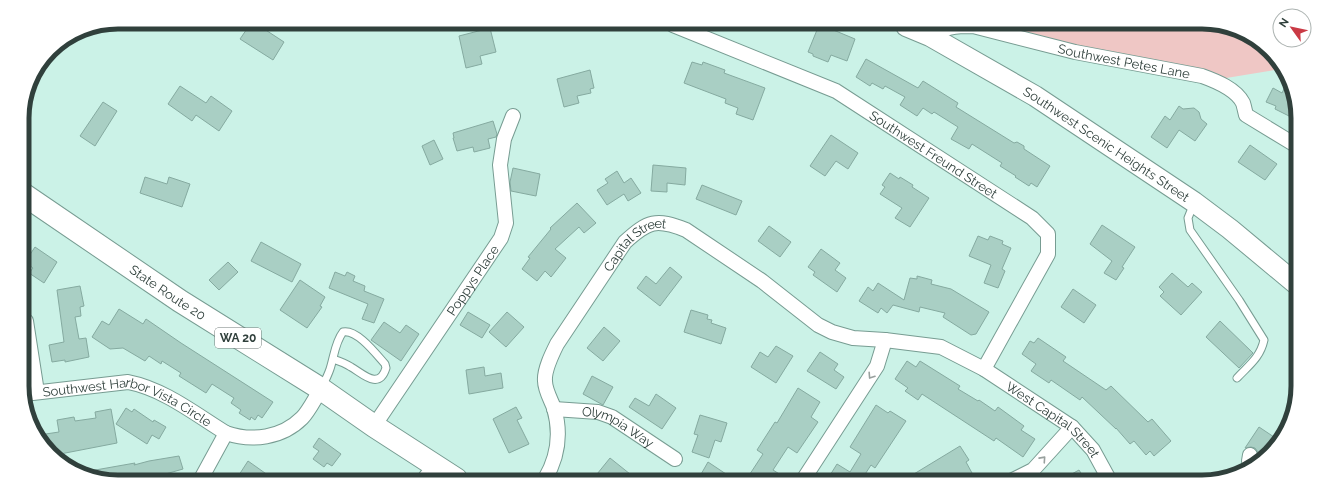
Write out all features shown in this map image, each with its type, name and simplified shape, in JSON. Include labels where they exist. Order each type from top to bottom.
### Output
[{"type":"main road","name":"State Route 20","points":[[29,198],[180,300],[320,389],[374,426],[430,472],[441,475]]},
{"type":"street","name":"Southwest Freund Street","points":[[685,29],[836,91],[1032,218],[1048,234],[1048,254],[984,369]]},
{"type":"street","name":"Southwest Scenic Heights Street","points":[[913,29],[930,36],[1035,96],[1194,202],[1291,279]]},
{"type":"street","name":"Southwest Petes Lane","points":[[930,36],[944,29]]},
{"type":"street","name":"Southwest Petes Lane","points":[[984,29],[1075,52],[1202,76],[1214,80],[1232,91],[1242,102],[1246,115],[1291,142]]},
{"type":"street","name":"Poppys Place","points":[[374,426],[501,238],[506,223],[500,165],[504,139],[513,116]]},
{"type":"street","name":"Capital Street","points":[[547,475],[554,460],[557,448],[558,428],[554,409],[545,381],[549,362],[557,344],[624,242],[639,230],[650,224],[662,222],[672,224],[686,230],[762,281],[818,325],[832,332],[853,338],[885,340],[941,347],[984,369]]},
{"type":"street","points":[[806,475],[877,366],[885,340]]},
{"type":"street","name":"West Capital Street","points":[[984,369],[1072,427],[1093,450],[1107,475]]},
{"type":"street","points":[[29,375],[30,393]]},
{"type":"street","name":"Southwest Harbor Vista Circle","points":[[30,393],[128,382],[139,384],[160,392],[226,433],[238,437],[257,438],[280,434],[302,418],[320,389]]},
{"type":"street","name":"Olympia Way","points":[[554,409],[598,412],[612,418],[675,459]]},
{"type":"street","points":[[1023,475],[1033,470],[1072,427]]},
{"type":"street","name":"Southwest Harbor Vista Circle","points":[[204,475],[226,433]]},
{"type":"lane","points":[[1194,202],[1188,218],[1190,230],[1239,300],[1264,340],[1261,350],[1254,360],[1237,378]]},
{"type":"lane","points":[[320,389],[330,371],[333,359],[339,337],[343,332],[348,331],[360,338],[385,364],[386,368],[380,378],[376,380],[371,379],[350,366],[333,359]]},
{"type":"shaded area","points":[[969,29],[1213,30],[1225,32],[1241,38],[1251,44],[1269,59],[1276,70],[1214,80]]},
{"type":"building","points":[[247,29],[264,29],[284,42],[273,60],[240,39]]},
{"type":"building","points":[[490,29],[496,52],[480,56],[482,64],[466,68],[459,36]]},
{"type":"building","points":[[817,29],[831,29],[855,39],[847,61],[831,55],[828,62],[813,56],[813,54],[808,52]]},
{"type":"building","points":[[866,59],[918,88],[923,81],[958,103],[956,107],[1014,143],[1017,142],[1024,146],[1024,149],[1050,166],[1037,187],[1031,183],[1029,186],[1015,177],[1016,176],[1000,166],[1002,163],[972,144],[969,149],[951,139],[958,127],[934,112],[932,114],[923,108],[917,116],[900,105],[905,97],[885,86],[883,89],[872,83],[870,86],[856,77]]},
{"type":"building","points":[[692,62],[702,65],[703,62],[725,70],[724,73],[765,88],[753,120],[736,114],[738,108],[725,103],[726,99],[684,83]]},
{"type":"building","points":[[590,70],[594,88],[590,89],[591,93],[577,96],[579,103],[564,107],[557,79]]},
{"type":"building","points":[[180,86],[206,103],[211,96],[232,111],[219,131],[196,115],[192,121],[168,104]]},
{"type":"building","points":[[1285,87],[1288,95],[1291,117],[1275,109],[1276,106],[1266,102],[1273,88],[1282,93]]},
{"type":"building","points":[[103,102],[117,111],[95,146],[80,136]]},
{"type":"building","points":[[1179,106],[1183,109],[1194,108],[1199,112],[1201,119],[1207,124],[1195,141],[1179,130],[1167,148],[1151,137],[1165,116],[1170,120]]},
{"type":"building","points":[[493,121],[497,134],[496,137],[488,139],[490,148],[474,152],[473,147],[457,151],[453,133]]},
{"type":"building","points":[[831,135],[858,153],[848,169],[836,161],[825,176],[810,166]]},
{"type":"building","points":[[434,140],[443,159],[430,165],[422,146]]},
{"type":"building","points":[[1250,145],[1277,164],[1265,180],[1238,162]]},
{"type":"building","points":[[653,165],[686,168],[685,185],[667,183],[667,192],[651,191]]},
{"type":"building","points":[[513,168],[540,174],[536,196],[511,191],[510,182]]},
{"type":"building","points":[[617,171],[624,183],[631,178],[641,193],[628,201],[624,194],[607,205],[597,190],[608,183],[605,179]]},
{"type":"building","points":[[890,173],[913,185],[912,187],[929,198],[910,227],[895,218],[902,208],[880,194],[885,187],[882,185]]},
{"type":"building","points":[[145,177],[167,184],[169,177],[190,184],[182,207],[140,193]]},
{"type":"building","points":[[702,185],[742,201],[736,215],[696,199]]},
{"type":"building","points":[[577,203],[596,223],[584,233],[579,227],[555,249],[566,258],[551,277],[545,271],[537,281],[522,269],[530,258],[528,257],[551,229],[550,228]]},
{"type":"building","points":[[1102,225],[1135,247],[1122,267],[1124,268],[1116,280],[1104,273],[1112,261],[1090,244]]},
{"type":"building","points":[[769,226],[791,242],[780,257],[758,241]]},
{"type":"building","points":[[978,236],[988,240],[990,236],[1003,241],[1002,244],[1011,248],[1002,269],[1005,271],[998,288],[984,283],[991,265],[969,256]]},
{"type":"building","points":[[261,242],[301,264],[292,282],[251,261]]},
{"type":"building","points":[[35,247],[57,262],[44,283],[29,273],[33,268],[29,265],[29,256]]},
{"type":"building","points":[[821,249],[840,263],[835,270],[846,278],[837,292],[813,275],[815,272],[808,267]]},
{"type":"building","points":[[228,262],[238,272],[219,290],[209,280]]},
{"type":"building","points":[[670,267],[682,277],[660,306],[637,288],[646,276],[656,284]]},
{"type":"building","points":[[335,272],[345,276],[347,272],[355,276],[353,281],[365,286],[364,291],[384,299],[374,323],[362,319],[368,304],[329,288]]},
{"type":"building","points":[[1172,273],[1188,287],[1192,283],[1202,292],[1181,315],[1160,296],[1164,292],[1159,287]]},
{"type":"building","points":[[917,276],[932,280],[931,284],[951,289],[989,312],[976,334],[971,335],[943,317],[945,313],[920,307],[919,312],[893,305],[887,313],[881,308],[878,313],[859,301],[868,287],[873,291],[878,283],[904,300],[910,278],[917,279]]},
{"type":"building","points":[[300,280],[325,297],[320,306],[322,307],[307,328],[280,310]]},
{"type":"building","points":[[80,286],[84,306],[80,307],[81,316],[75,317],[79,339],[86,338],[89,357],[65,362],[65,360],[52,362],[49,345],[64,342],[57,290]]},
{"type":"building","points":[[1073,289],[1096,305],[1084,323],[1061,307]]},
{"type":"building","points":[[119,309],[143,324],[146,319],[273,402],[262,418],[258,415],[255,420],[251,417],[250,420],[239,413],[241,410],[231,403],[234,398],[212,384],[206,393],[179,376],[181,373],[162,361],[161,364],[149,356],[145,361],[123,348],[110,349],[92,337],[102,321],[109,325]]},
{"type":"building","points":[[691,310],[708,315],[707,319],[712,320],[711,323],[726,328],[721,344],[684,332]]},
{"type":"building","points":[[468,312],[490,325],[482,338],[460,325]]},
{"type":"building","points":[[507,312],[524,327],[506,347],[489,332]]},
{"type":"building","points":[[1220,321],[1253,353],[1239,368],[1206,337]]},
{"type":"building","points":[[384,322],[400,333],[406,325],[419,334],[401,361],[371,340]]},
{"type":"building","points":[[604,327],[620,341],[603,361],[587,348]]},
{"type":"building","points":[[1038,338],[1066,357],[1063,361],[1106,390],[1111,386],[1148,422],[1152,419],[1171,441],[1154,456],[1150,451],[1146,455],[1134,441],[1130,444],[1116,428],[1082,397],[1080,400],[1051,380],[1049,383],[1031,371],[1036,364],[1022,354],[1030,341],[1034,343]]},
{"type":"building","points":[[776,346],[793,356],[776,383],[751,367],[760,352],[768,357]]},
{"type":"building","points":[[820,352],[838,364],[834,370],[844,377],[836,389],[807,371]]},
{"type":"building","points":[[907,361],[916,367],[920,361],[960,386],[958,389],[978,401],[979,400],[995,411],[998,407],[1024,426],[1021,430],[1035,439],[1023,457],[996,438],[994,441],[922,394],[918,400],[905,391],[908,388],[895,379]]},
{"type":"building","points":[[484,367],[485,376],[501,373],[503,388],[469,394],[466,370]]},
{"type":"building","points":[[592,376],[613,387],[603,405],[583,394]]},
{"type":"building","points":[[798,388],[820,402],[811,417],[818,422],[797,453],[788,447],[773,470],[781,475],[749,475],[763,454],[757,450],[775,422],[777,423]]},
{"type":"building","points":[[656,394],[676,408],[662,429],[629,407],[635,398],[649,406]]},
{"type":"building","points":[[876,405],[888,413],[890,411],[906,421],[875,468],[871,465],[865,475],[830,475],[837,464],[850,472],[861,454],[850,447]]},
{"type":"building","points":[[516,407],[522,418],[517,420],[529,444],[509,453],[493,419]]},
{"type":"building","points":[[126,408],[132,412],[134,409],[153,422],[154,420],[166,427],[159,439],[152,435],[147,444],[116,424]]},
{"type":"building","points":[[111,409],[117,443],[60,454],[51,445],[44,434],[59,432],[57,420],[74,417],[75,421],[96,418],[95,412]]},
{"type":"building","points":[[700,415],[727,423],[721,442],[715,440],[709,458],[692,452],[698,435],[694,434]]},
{"type":"building","points":[[1259,427],[1275,437],[1258,455],[1258,452],[1255,448],[1245,448]]},
{"type":"building","points":[[319,438],[341,454],[332,466],[327,463],[324,467],[313,459],[319,451],[313,447]]},
{"type":"building","points":[[960,446],[969,460],[966,462],[972,473],[969,475],[912,475]]},
{"type":"building","points":[[179,456],[183,469],[162,475],[118,475],[92,471],[135,463],[134,465]]},
{"type":"building","points":[[610,458],[630,474],[629,475],[596,475]]},
{"type":"building","points":[[248,461],[268,475],[239,475]]},
{"type":"building","points":[[708,462],[728,475],[701,475]]},
{"type":"building","points":[[1079,470],[1082,475],[1070,475]]}]
